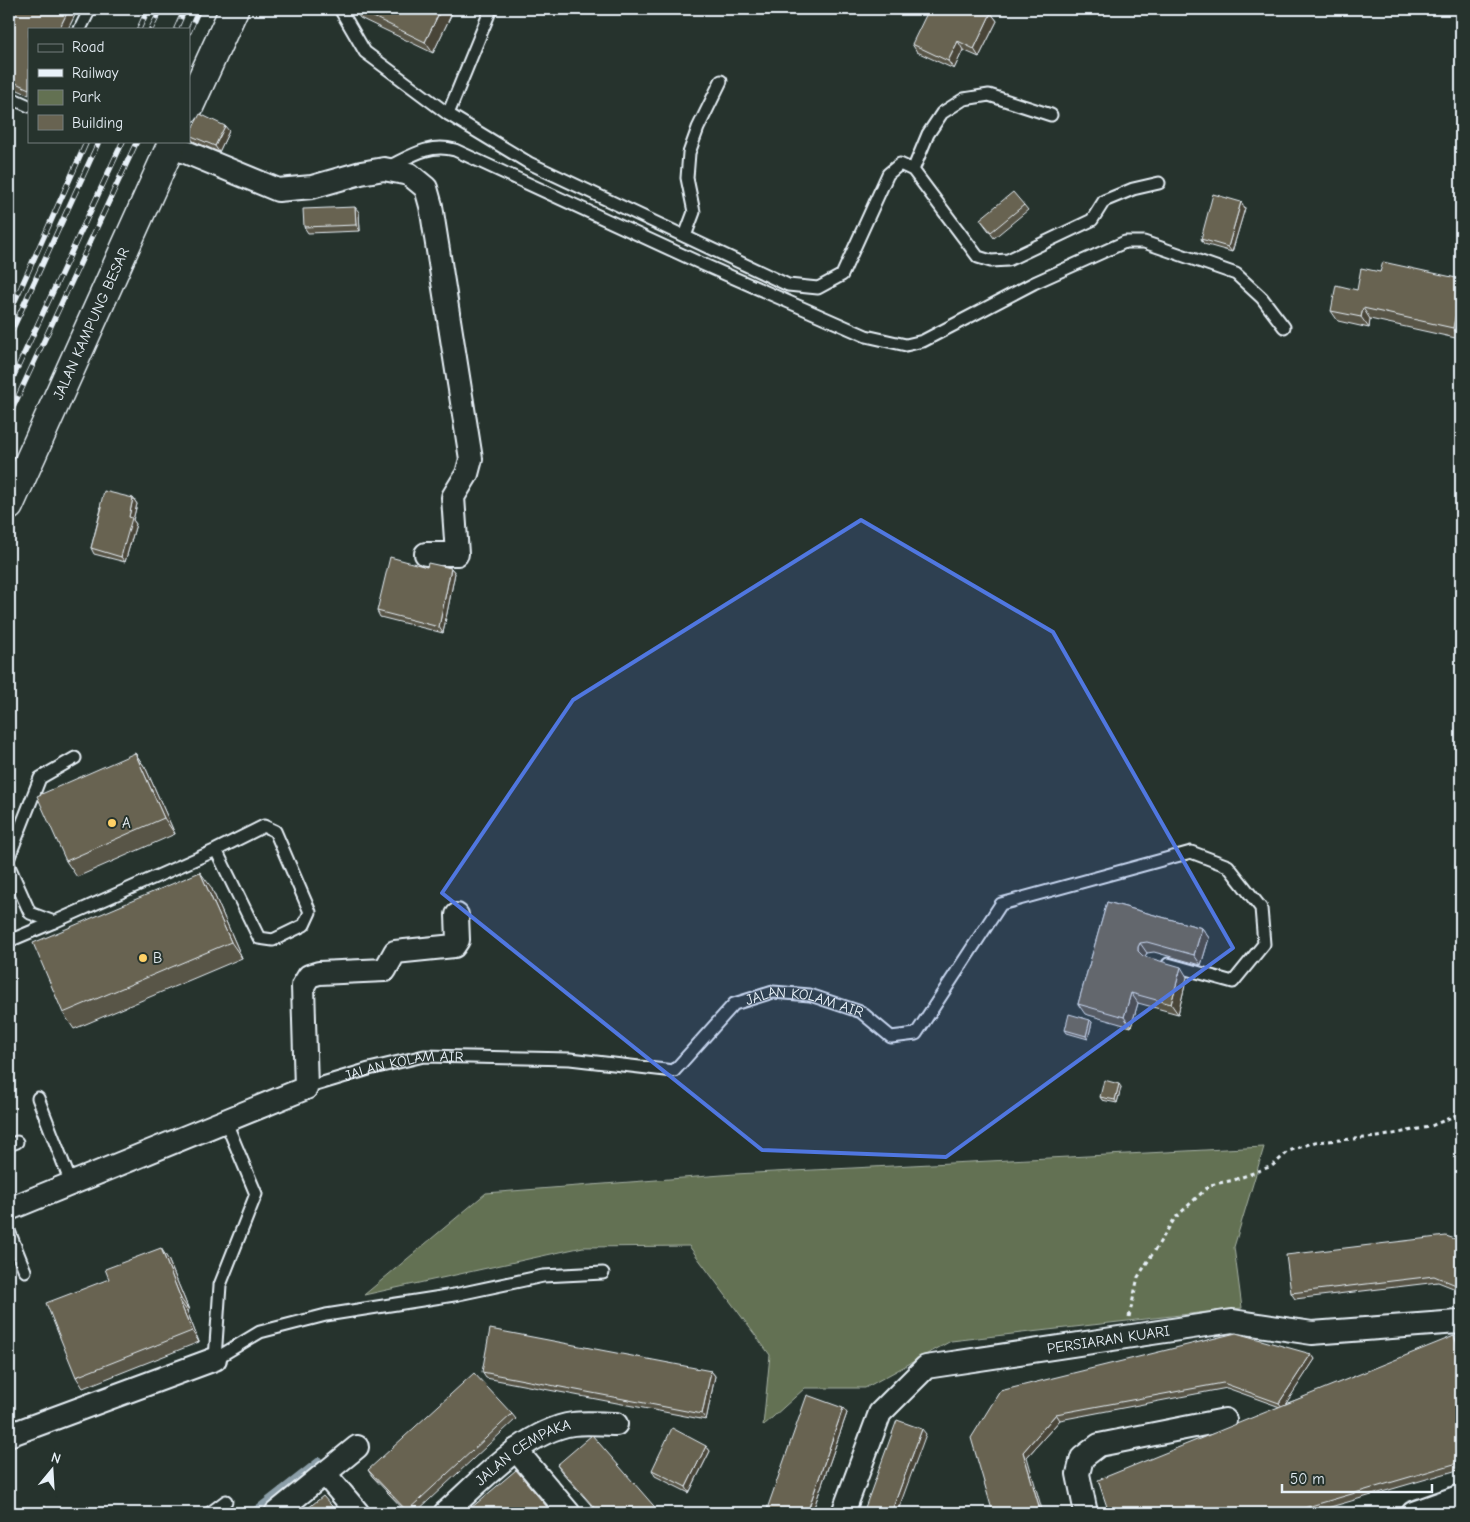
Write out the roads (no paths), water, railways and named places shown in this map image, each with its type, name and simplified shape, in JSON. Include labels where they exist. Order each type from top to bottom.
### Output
[{"type":"street","points":[[190,105],[234,9]]},
{"type":"street","points":[[172,144],[278,190],[312,187],[361,173],[384,169],[409,174],[426,188],[433,216],[471,459],[466,474],[454,497],[457,554],[426,554]]},
{"type":"street","name":"JALAN KAMPUNG BESAR","points":[[9,506],[172,144]]},
{"type":"street","points":[[306,1088],[303,986],[309,976],[319,973],[385,970],[395,952],[454,946],[458,940],[458,915]]},
{"type":"street","name":"JALAN KOLAM AIR","points":[[9,1209],[306,1088]]},
{"type":"street","name":"PERSIARAN KUARI","points":[[843,1513],[880,1413],[926,1367],[1232,1321],[1312,1333],[1458,1322],[1461,1324]]},
{"type":"street","points":[[9,1435],[215,1359]]},
{"type":"street","points":[[1086,1513],[1078,1474],[1082,1458],[1099,1445],[1225,1420]]},
{"type":"street","name":"JALAN CEMPAKA","points":[[457,1509],[516,1450],[547,1432],[573,1424],[616,1424]]},
{"type":"street","points":[[276,1513],[357,1447]]},
{"type":"street","points":[[516,1450],[569,1513]]},
{"type":"street","points":[[324,1474],[358,1513]]},
{"type":"street","points":[[1412,1513],[1461,1496]]},
{"type":"lane","points":[[80,28],[90,9]]},
{"type":"lane","points":[[340,9],[365,52],[448,114],[529,163],[788,285],[818,288],[842,275],[888,174],[900,164],[912,170],[978,258],[991,261],[1008,260],[1092,220],[1104,201],[1133,189],[1159,183]]},
{"type":"lane","points":[[448,114],[491,9]]},
{"type":"lane","points":[[685,236],[694,212],[687,178],[689,153],[698,128],[721,81]]},
{"type":"lane","points":[[912,170],[928,134],[942,113],[964,99],[989,95],[1051,115]]},
{"type":"lane","points":[[9,97],[28,106]]},
{"type":"lane","points":[[384,169],[426,149],[442,146],[455,150],[700,263],[858,332],[906,346],[923,342],[1034,282],[1125,242],[1144,242],[1236,274],[1262,298],[1284,327]]},
{"type":"lane","points":[[9,857],[40,778],[75,758]]},
{"type":"lane","points":[[9,942],[216,850],[264,826],[275,832],[310,912],[304,925],[273,940],[259,938],[216,850]]},
{"type":"lane","name":"JALAN KOLAM AIR","points":[[306,1088],[369,1069],[424,1056],[570,1059],[674,1071],[734,1004],[773,992],[810,995],[862,1012],[891,1037],[916,1034],[1001,904],[1191,852],[1228,866],[1261,908],[1264,944],[1233,982],[1160,962]]},
{"type":"lane","points":[[9,866],[30,913],[54,922]]},
{"type":"lane","points":[[38,1098],[71,1184]]},
{"type":"lane","points":[[215,1359],[220,1285],[256,1194],[225,1120]]},
{"type":"lane","points":[[9,1231],[25,1271]]},
{"type":"lane","points":[[215,1359],[260,1332],[326,1315],[454,1295],[543,1276],[603,1273]]},
{"type":"lane","points":[[210,1513],[226,1501]]},
{"type":"waterway","points":[[251,1513],[319,1460]]},
{"type":"railway","points":[[139,28],[148,9]]},
{"type":"railway","points":[[152,28],[161,9]]},
{"type":"railway","points":[[176,28],[185,9]]},
{"type":"railway","points":[[190,30],[199,9]]},
{"type":"railway","points":[[9,314],[87,142]]},
{"type":"railway","points":[[9,337],[99,142]]},
{"type":"railway","points":[[9,386],[123,142]]},
{"type":"railway","points":[[9,416],[137,142]]},
{"type":"place","name":"A","points":[[112,823]]},
{"type":"place","name":"B","points":[[143,958]]}]
